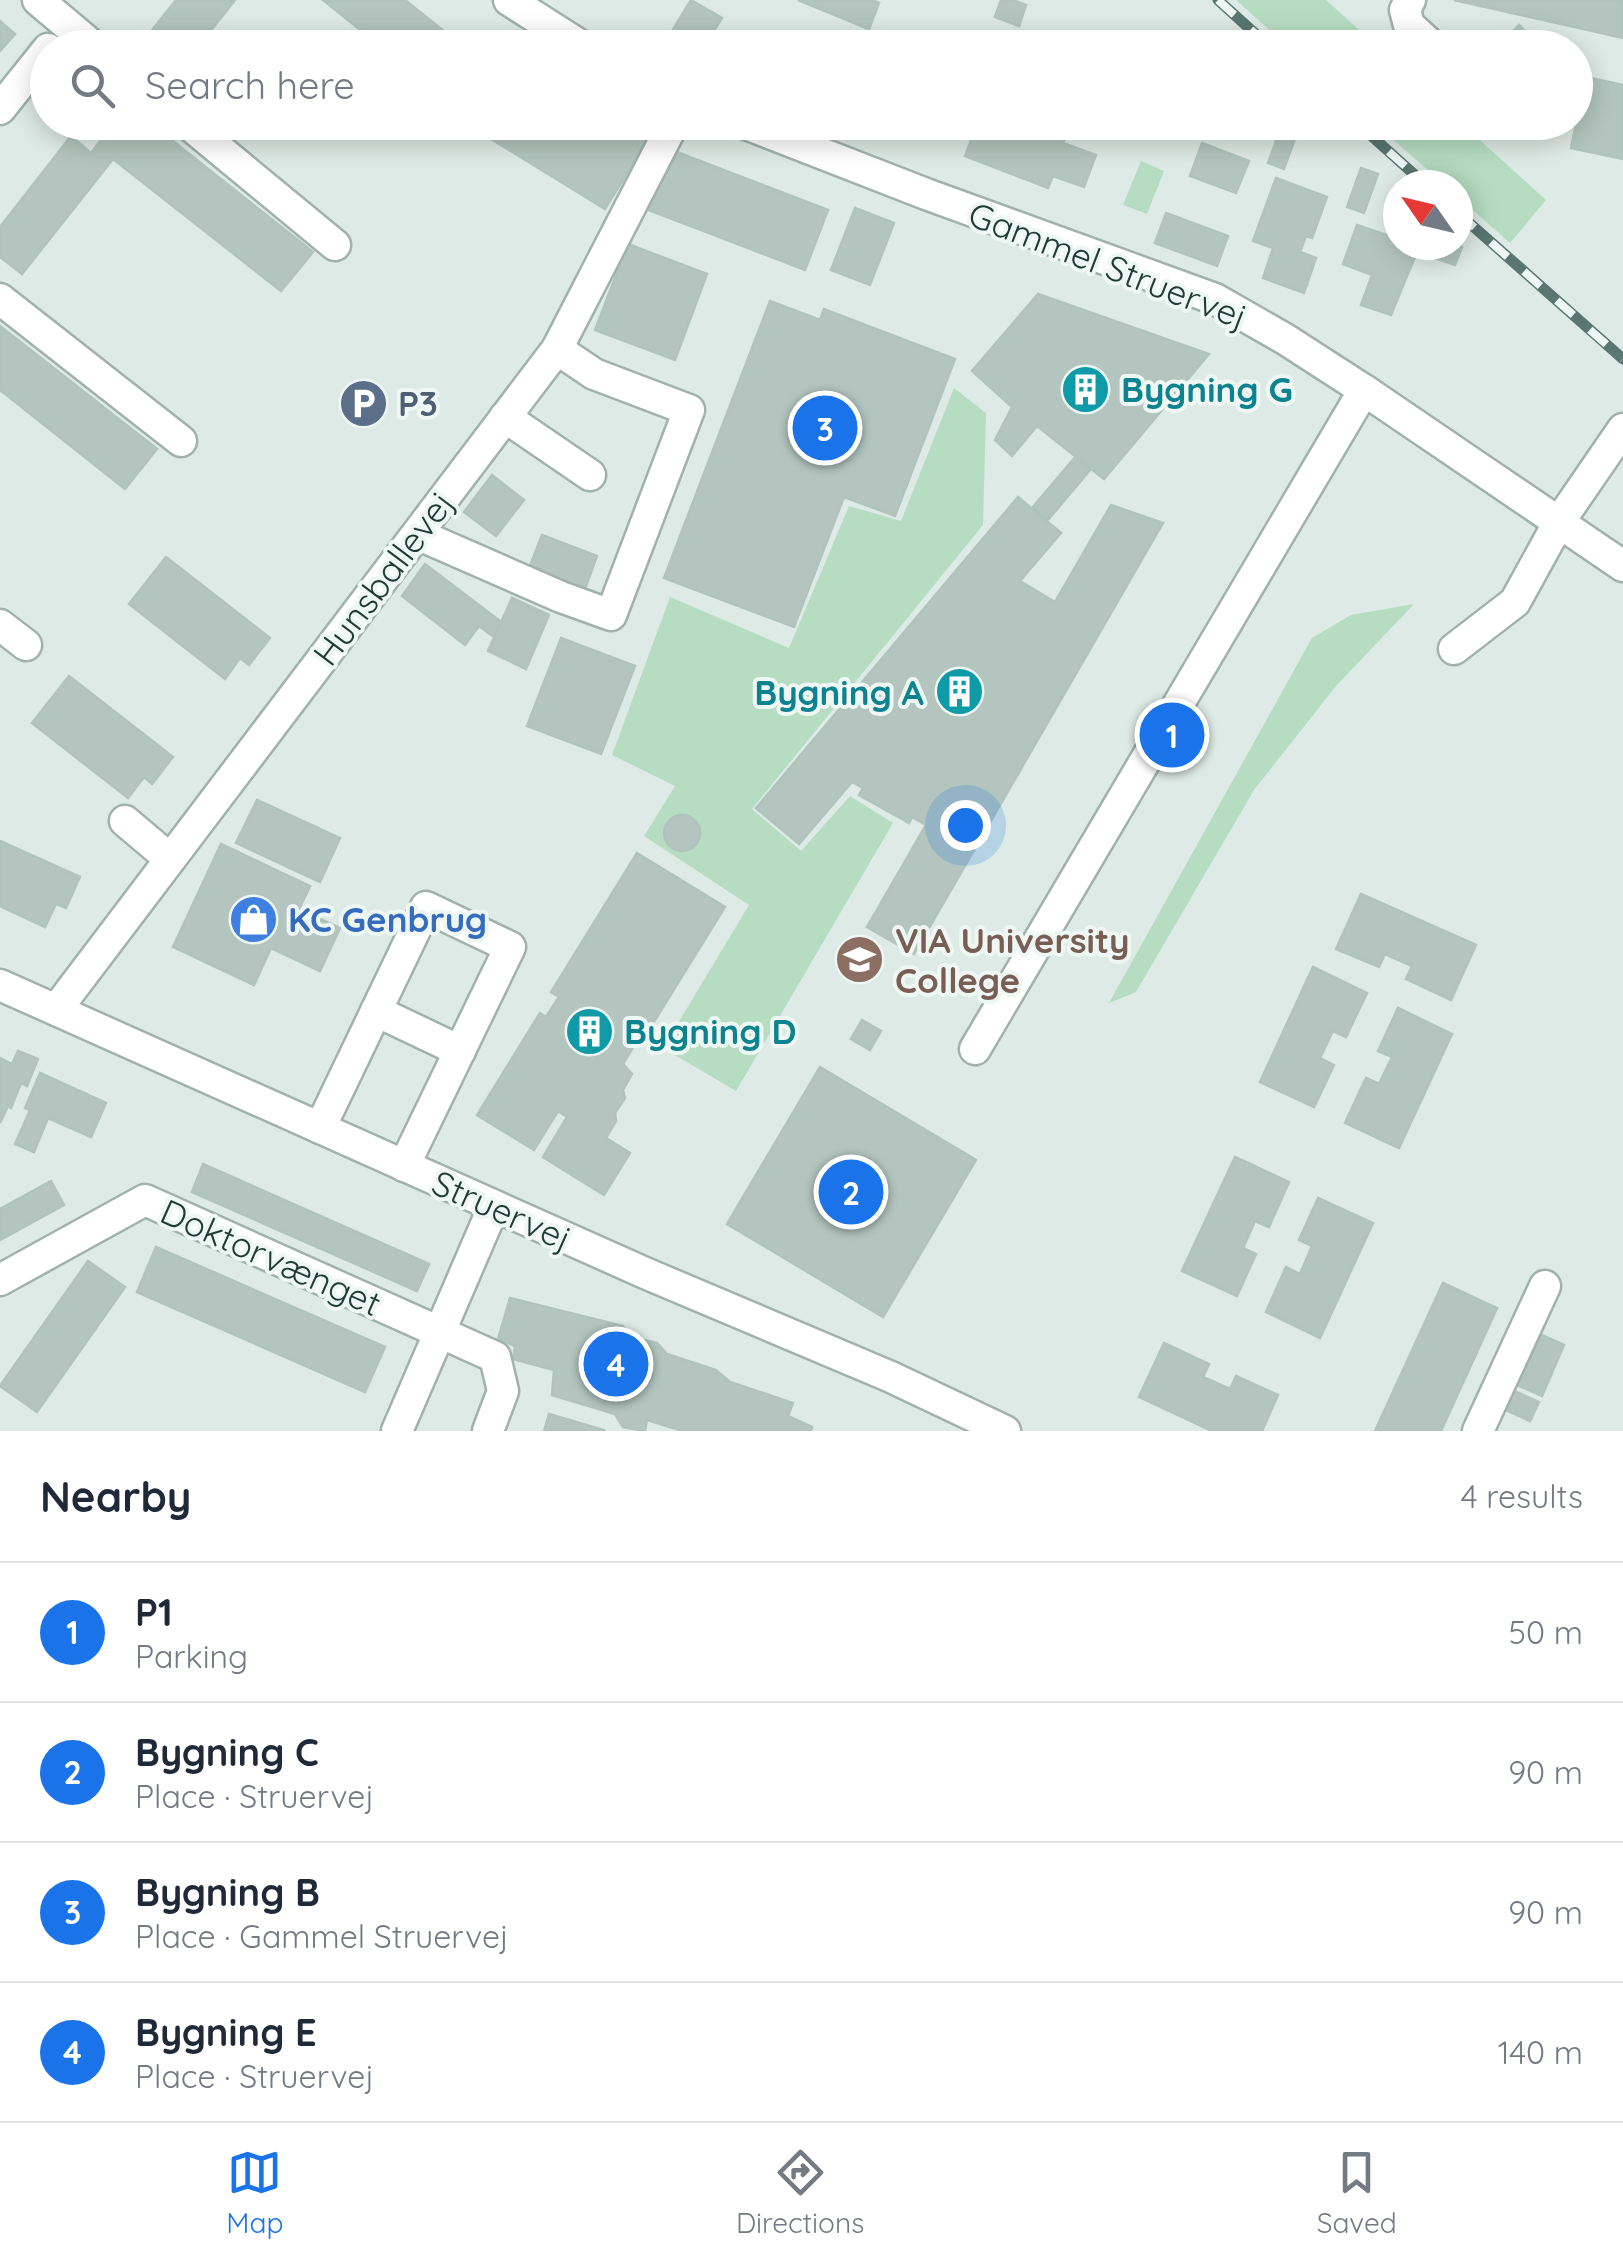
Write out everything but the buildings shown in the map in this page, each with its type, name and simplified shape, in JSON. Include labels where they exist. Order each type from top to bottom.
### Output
[{"type":"street","points":[[38,0],[50,30]]},
{"type":"street","points":[[62,30],[86,0]]},
{"type":"street","points":[[509,0],[556,30]]},
{"type":"street","points":[[1380,0],[1410,13]]},
{"type":"street","points":[[0,109],[30,71]]},
{"type":"street","points":[[208,140],[335,245]]},
{"type":"street","name":"Hunsballevej","points":[[56,1010],[557,349],[665,140]]},
{"type":"street","name":"Gammel Struervej","points":[[787,140],[1215,299],[1364,390],[1623,566]]},
{"type":"street","points":[[0,298],[180,441]]},
{"type":"street","points":[[417,534],[611,616],[689,410],[594,374],[557,349]]},
{"type":"street","points":[[975,1049],[1364,390]]},
{"type":"street","points":[[505,417],[590,475]]},
{"type":"street","points":[[1454,649],[1515,602],[1559,522],[1623,429]]},
{"type":"street","points":[[0,625],[26,645]]},
{"type":"street","points":[[126,821],[170,859]]},
{"type":"street","points":[[320,1128],[426,907],[510,947],[404,1166]]},
{"type":"street","name":"Struervej","points":[[0,985],[645,1274],[891,1377],[1005,1431]]},
{"type":"street","points":[[376,1011],[460,1052]]},
{"type":"street","name":"Doktorvænget","points":[[0,1280],[145,1200],[440,1332]]},
{"type":"street","points":[[396,1431],[494,1206]]},
{"type":"street","points":[[1478,1431],[1545,1286]]},
{"type":"street","points":[[440,1332],[496,1357],[503,1391],[488,1431]]},
{"type":"green space","points":[[1236,0],[1326,0],[1359,30],[1270,30]]},
{"type":"green space","points":[[1393,140],[1480,140],[1546,200],[1510,243],[1473,210],[1473,170],[1428,170]]},
{"type":"green space","points":[[1141,161],[1164,171],[1147,214],[1123,205]]},
{"type":"green space","points":[[954,388],[986,413],[983,525],[752,809],[801,851],[850,796],[893,823],[736,1091],[663,1048],[749,905],[644,836],[675,786],[612,755],[670,597],[789,648],[849,506],[901,521]]},
{"type":"green space","points":[[1414,604],[1336,686],[1254,790],[1136,992],[1109,1003],[1312,638],[1351,615]]},
{"type":"railway","points":[[1218,0],[1251,30]]},
{"type":"railway","points":[[1376,140],[1409,170]]},
{"type":"railway","points":[[1473,226],[1623,359]]},
{"type":"place","name":"Bygning G","points":[[1086,389]]},
{"type":"place","name":"P3","points":[[363,403]]},
{"type":"place","name":"Bygning B","points":[[825,428]]},
{"type":"place","name":"Bygning A","points":[[959,692]]},
{"type":"place","name":"P1","points":[[1172,735]]},
{"type":"place","name":"KC Genbrug","points":[[253,919]]},
{"type":"place","name":"VIA University College","points":[[860,960]]},
{"type":"place","name":"Bygning D","points":[[589,1031]]},
{"type":"place","name":"Bygning C","points":[[851,1192]]},
{"type":"place","name":"Bygning E","points":[[616,1364]]}]
